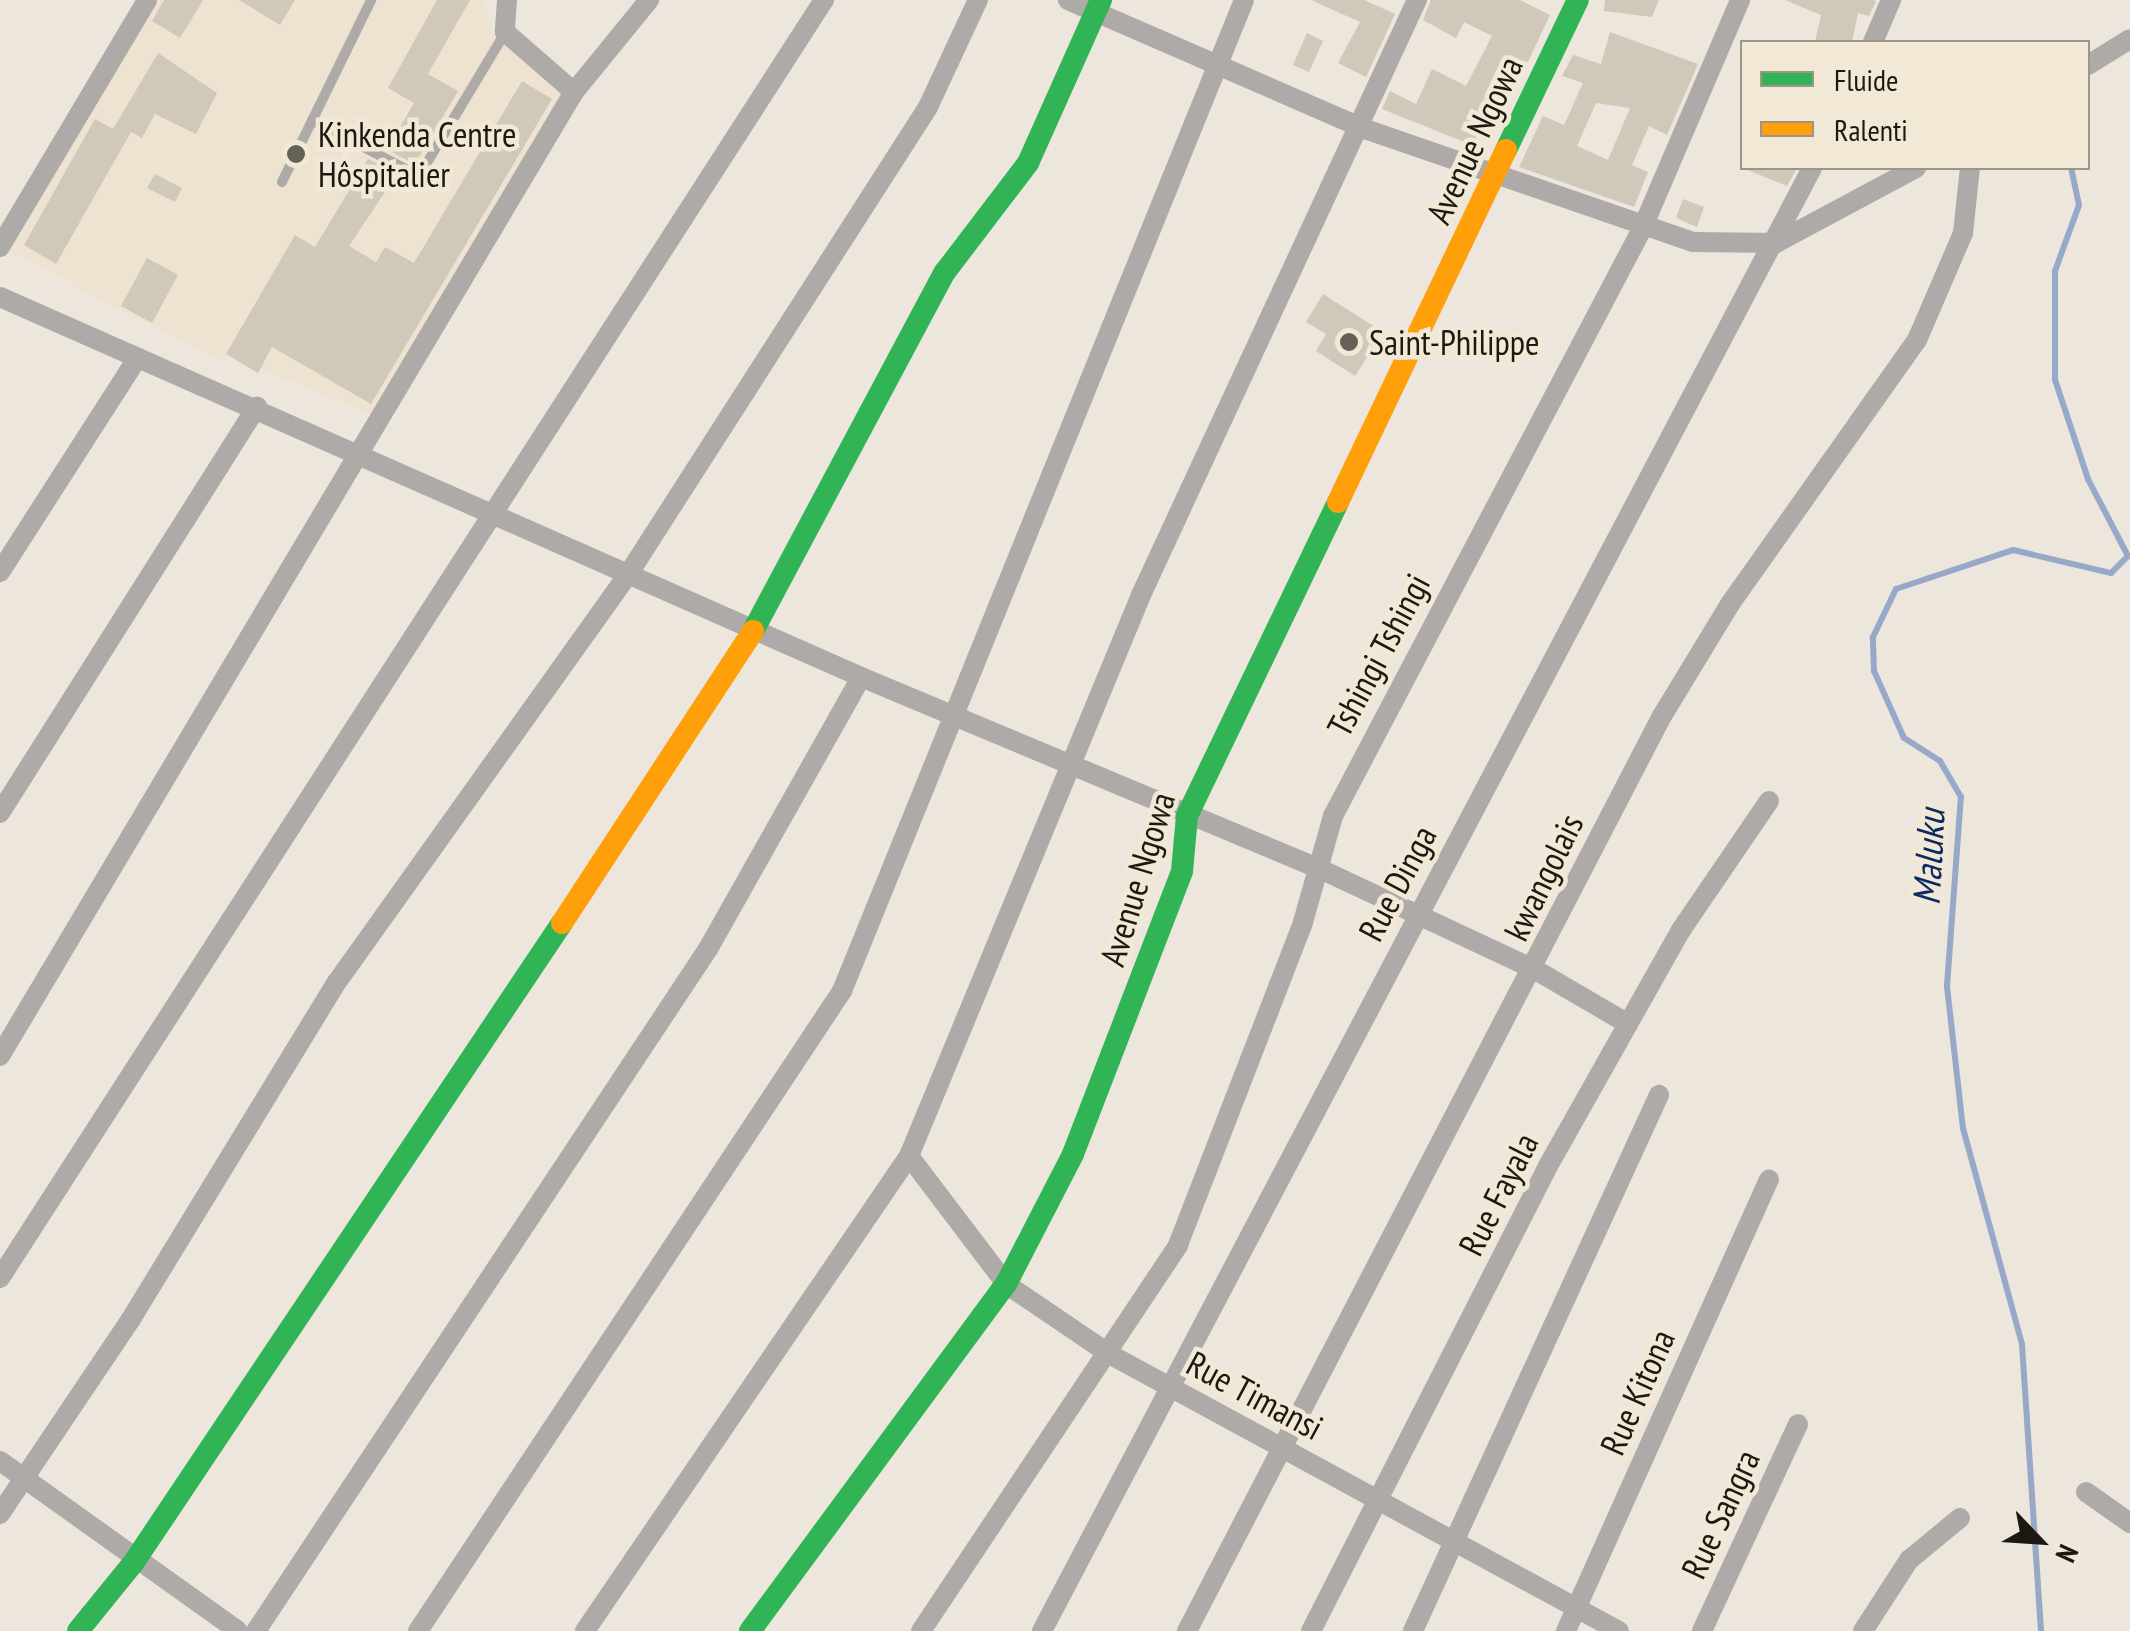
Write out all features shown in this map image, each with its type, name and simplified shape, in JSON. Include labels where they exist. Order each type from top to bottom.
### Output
[{"type":"street","points":[[0,247],[148,0]]},
{"type":"street","points":[[507,0],[505,32],[574,92]]},
{"type":"street","points":[[0,1056],[362,457],[574,92],[649,0]]},
{"type":"street","points":[[0,1278],[824,0]]},
{"type":"street","points":[[0,1514],[337,982],[629,574],[928,106],[978,0]]},
{"type":"street","points":[[1068,0],[1098,6],[1218,66],[1362,128],[1642,230],[1716,244],[1776,243],[1912,170]]},
{"type":"street","points":[[418,1631],[842,991],[957,716],[1104,331],[1244,0]]},
{"type":"street","points":[[584,1631],[910,1156],[1141,596],[1362,128],[1416,0]]},
{"type":"street","name":"Avenue Ngowa","points":[[750,1631],[1006,1284],[1133,1010],[1182,871],[1187,816],[1499,175],[1578,0]]},
{"type":"street","name":"Tshingi Tshingi","points":[[922,1631],[1111,1356],[1178,1245],[1360,758],[1642,230],[1740,0]]},
{"type":"street","points":[[1873,40],[1891,0]]},
{"type":"street","points":[[78,1631],[134,1562],[753,631],[946,272],[1028,163],[1098,6]]},
{"type":"street","points":[[2090,65],[2130,38]]},
{"type":"street","name":"Rue Dinga","points":[[1042,1631],[1811,170]]},
{"type":"street","name":"kwangolais","points":[[1187,1631],[1662,716],[1730,604],[1917,340],[1963,233],[1970,170]]},
{"type":"street","points":[[0,296],[257,406],[490,516],[861,678],[1318,868],[1534,969],[1628,1024]]},
{"type":"street","points":[[0,572],[138,358]]},
{"type":"street","points":[[0,813],[257,406]]},
{"type":"street","points":[[256,1631],[708,949],[861,678]]},
{"type":"street","name":"Rue Fayala","points":[[1311,1631],[1381,1502],[1548,1166],[1628,1024],[1768,801]]},
{"type":"street","points":[[1413,1631],[1450,1540],[1658,1095]]},
{"type":"street","name":"Rue Timansi","points":[[910,1156],[1006,1284],[1111,1356],[1282,1445],[1619,1631]]},
{"type":"street","name":"Rue Kitona","points":[[1566,1631],[1769,1180]]},
{"type":"street","name":"Rue Sangra","points":[[1702,1631],[1798,1424]]},
{"type":"street","points":[[0,1461],[22,1482],[238,1631]]},
{"type":"street","points":[[2086,1492],[2130,1523]]},
{"type":"street","points":[[1863,1631],[1886,1589],[1960,1518]]},
{"type":"lane","points":[[282,182],[371,0]]},
{"type":"lane","points":[[312,120],[419,176],[505,32]]},
{"type":"shaded area","name":"Kinkenda Centre Hôspitalier","points":[[154,0],[484,0],[492,33],[560,96],[374,416],[226,354],[221,362],[9,251]]},
{"type":"building","points":[[164,0],[203,0],[180,38],[152,21]]},
{"type":"building","points":[[239,0],[295,0],[280,25]]},
{"type":"building","points":[[437,0],[470,0],[428,74],[458,91],[415,164],[376,144],[380,138],[391,143],[414,103],[388,88]]},
{"type":"building","points":[[1311,0],[1364,0],[1395,14],[1366,77],[1338,63],[1360,22]]},
{"type":"building","points":[[1431,0],[1520,0],[1550,15],[1526,66],[1504,55],[1491,82],[1511,96],[1504,111],[1493,103],[1472,145],[1382,109],[1390,91],[1416,104],[1432,69],[1466,86],[1492,36],[1464,22],[1456,38],[1423,20]]},
{"type":"building","points":[[1605,0],[1659,0],[1652,17],[1604,11]]},
{"type":"building","points":[[1785,0],[1876,1],[1869,16],[1858,13],[1852,40],[1815,40],[1821,15]]},
{"type":"building","points":[[1610,32],[1698,64],[1667,135],[1649,126],[1632,165],[1648,172],[1634,207],[1519,167],[1543,116],[1564,125],[1583,83],[1562,76],[1573,55],[1601,64]],"holes":[[[1596,103],[1630,108],[1608,160],[1577,146]]]},
{"type":"building","points":[[1307,33],[1323,41],[1309,72],[1293,65]]},
{"type":"building","points":[[158,53],[217,93],[196,134],[155,114],[142,138],[131,132],[56,264],[24,245],[95,119],[113,129]]},
{"type":"building","points":[[522,81],[552,99],[371,404],[272,347],[258,373],[226,354],[295,235],[315,247],[368,159],[397,174],[349,246],[376,262],[385,247],[414,263]]},
{"type":"building","points":[[1748,170],[1796,170],[1787,186]]},
{"type":"building","points":[[155,174],[182,188],[175,202],[147,188]]},
{"type":"building","points":[[1683,199],[1704,207],[1697,227],[1676,218]]},
{"type":"building","points":[[147,258],[178,275],[152,323],[121,306]]},
{"type":"building","name":"Saint-Philippe","points":[[1323,294],[1383,332],[1355,376],[1316,351],[1326,334],[1306,322]]},
{"type":"waterway","name":"Maluku","points":[[2041,1631],[2022,1344],[1963,1129],[1947,986],[1961,797],[1940,761],[1904,738],[1874,671],[1873,637],[1896,589],[2013,550],[2111,573],[2128,556],[2088,479],[2055,380],[2055,271],[2079,205],[2071,170]]},
{"type":"traffic: fast","points":[[753,631],[945,272],[1028,163],[1101,0]]},
{"type":"traffic: fast","points":[[1506,150],[1578,0]]},
{"type":"traffic: fast","points":[[750,1631],[1006,1284],[1073,1154],[1182,871],[1187,816],[1338,502]]},
{"type":"traffic: fast","points":[[78,1631],[134,1562],[562,923]]},
{"type":"traffic: slow","points":[[1338,502],[1506,150]]},
{"type":"traffic: slow","points":[[562,923],[753,631]]},
{"type":"place","name":"Kinkenda Centre Hôspitalier","points":[[296,154]]},
{"type":"place","name":"Saint-Philippe","points":[[1349,342]]}]
